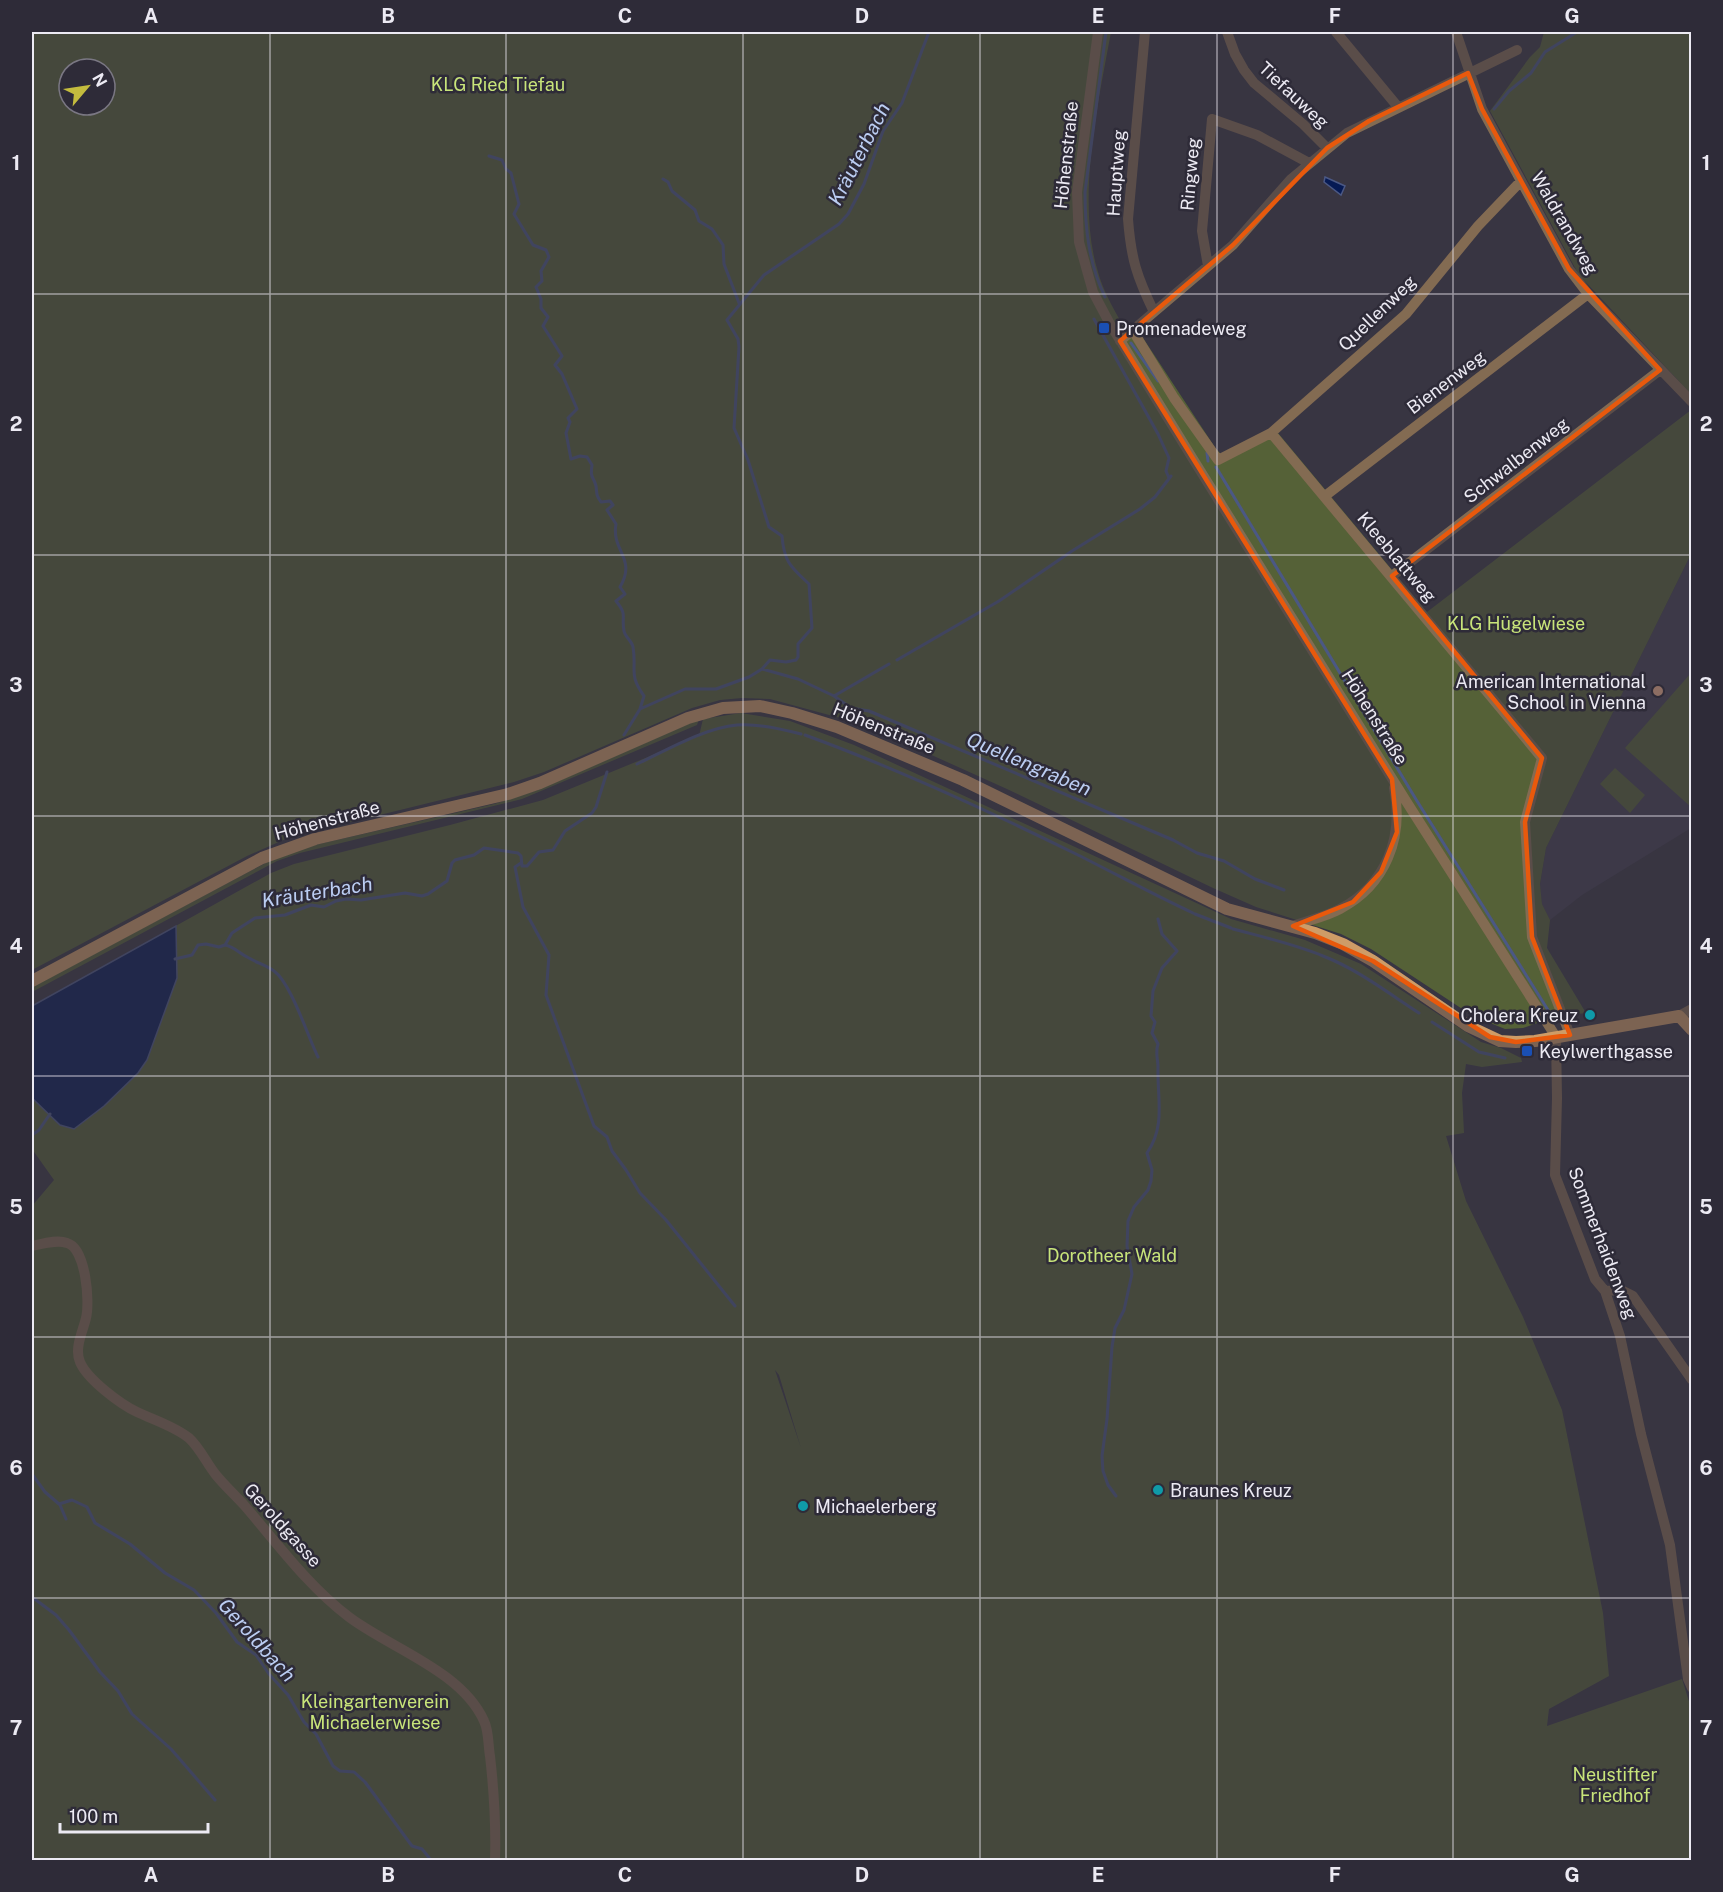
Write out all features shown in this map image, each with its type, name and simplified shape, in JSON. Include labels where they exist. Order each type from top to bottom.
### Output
[{"type":"main road","name":"Höhenstraße","points":[[32,981],[248,865],[286,848],[315,839],[508,794],[540,783],[688,718],[723,708],[760,706],[802,716],[869,740],[963,780],[1207,900],[1247,915],[1293,927]]},
{"type":"main road","points":[[1293,927],[1331,939],[1359,952],[1468,1026],[1500,1041],[1516,1042],[1556,1038],[1679,1016],[1692,1030]]},
{"type":"street","name":"Höhenstraße","points":[[1098,32],[1078,177],[1077,225],[1083,260],[1093,292],[1120,341],[1392,779],[1397,810],[1396,832],[1391,852],[1381,872],[1366,891],[1353,902],[1328,915],[1293,927]]},
{"type":"street","name":"Hauptweg","points":[[1145,32],[1128,219],[1134,268],[1154,312]]},
{"type":"street","name":"Tiefauweg","points":[[1227,32],[1235,54],[1254,83],[1327,147]]},
{"type":"street","points":[[1336,32],[1398,107]]},
{"type":"street","name":"Waldrandweg","points":[[1456,32],[1482,109],[1569,269],[1588,294],[1692,402]]},
{"type":"street","points":[[1120,341],[1233,245],[1292,179],[1327,147],[1347,133],[1517,50]]},
{"type":"street","name":"Ringweg","points":[[1208,266],[1202,231],[1212,119],[1257,135],[1309,163]]},
{"type":"street","name":"Quellenweg","points":[[1271,433],[1406,314],[1478,226],[1521,181]]},
{"type":"street","name":"Bienenweg","points":[[1325,496],[1588,294]]},
{"type":"street","points":[[1133,331],[1174,398],[1218,460],[1271,433]]},
{"type":"street","name":"Schwalbenweg","points":[[1392,576],[1660,370]]},
{"type":"street","name":"Kleeblattweg","points":[[1271,433],[1542,758],[1525,822],[1532,937],[1570,1035]]},
{"type":"street","points":[[1392,779],[1556,1038]]},
{"type":"street","points":[[1679,1016],[1692,1009]]},
{"type":"street","name":"Sommerhaidenweg","points":[[1556,1038],[1555,1175],[1595,1279],[1605,1291],[1620,1336],[1641,1434],[1670,1545],[1688,1679],[1692,1688]]},
{"type":"street","name":"Geroldgasse","points":[[32,1246],[54,1242],[68,1243],[80,1254],[85,1277],[87,1314],[78,1350],[79,1360],[88,1374],[134,1411],[192,1440],[216,1475],[243,1503],[295,1567],[347,1616],[363,1628],[429,1665],[468,1696],[485,1722],[494,1797],[495,1860]]},
{"type":"street","points":[[1605,1291],[1621,1290],[1634,1296],[1692,1380]]},
{"type":"highlighted area","points":[[1468,73],[1482,109],[1569,269],[1660,370],[1392,576],[1542,758],[1525,822],[1532,937],[1570,1035],[1516,1042],[1490,1037],[1373,961],[1293,926],[1353,902],[1381,872],[1397,832],[1392,779],[1120,341],[1233,245],[1327,148],[1369,121]]},
{"type":"shaded area","points":[[1325,177],[1345,186],[1341,195],[1324,182]]},
{"type":"shaded area","name":"American International School in Vienna","points":[[1691,554],[1691,828],[1582,895],[1550,920],[1542,904],[1540,885],[1546,848]]},
{"type":"shaded area","points":[[176,926],[177,978],[147,1060],[138,1073],[104,1106],[74,1129],[60,1125],[32,1098],[32,1006]]},
{"type":"green space","points":[[32,32],[1111,32],[1091,152],[1089,215],[1098,272],[1114,310],[1121,322],[1131,325],[1143,338],[1222,455],[1273,427],[1427,612],[1691,410],[1691,554],[1546,848],[1540,884],[1542,904],[1550,920],[1547,948],[1586,1013],[1554,1017],[1523,1028],[1505,1029],[1473,1016],[1371,949],[1341,934],[1256,907],[896,739],[844,719],[770,699],[720,700],[692,708],[544,772],[514,782],[290,837],[247,856],[32,970]]},
{"type":"green space","points":[[1544,32],[1691,32],[1691,394],[1579,275],[1490,111],[1540,47]]},
{"type":"green space","points":[[1691,673],[1692,807],[1625,748]]},
{"type":"green space","points":[[741,713],[790,721],[854,745],[1231,919],[1305,940],[1361,964],[1481,1042],[1501,1048],[1521,1058],[1522,1062],[1482,1067],[1466,1064],[1462,1093],[1464,1133],[1446,1136],[1466,1201],[1523,1317],[1562,1410],[1603,1613],[1609,1676],[1549,1709],[1547,1726],[1682,1679],[1691,1708],[1691,1860],[32,1860],[32,1206],[54,1180],[32,1149],[32,1006],[271,873],[294,864],[543,800],[699,736],[703,719]],"holes":[[[775,1370],[779,1375],[801,1448]]]},
{"type":"green space","points":[[699,719],[697,725],[522,799],[300,853],[277,861],[32,992],[32,987],[275,858],[315,845],[494,804],[538,790]]},
{"type":"green space","points":[[1615,768],[1645,795],[1630,813],[1600,784]]},
{"type":"waterway","name":"Kräuterbach","points":[[624,735],[640,709],[685,689],[716,689],[749,677],[762,669],[770,660],[786,662],[796,660],[798,644],[812,628],[809,584],[797,573],[787,558],[782,536],[769,527],[748,460],[734,428],[739,347],[738,339],[727,320],[764,275],[839,224],[848,214],[864,184],[883,131],[902,103],[929,32]]},
{"type":"waterway","points":[[1105,297],[1095,272],[1089,246],[1085,192],[1106,32]]},
{"type":"waterway","points":[[1494,109],[1509,91],[1531,73],[1545,52],[1577,32]]},
{"type":"waterway","points":[[489,156],[502,160],[506,169],[511,173],[519,204],[514,214],[533,245],[546,250],[549,257],[541,271],[542,281],[536,287],[541,299],[541,308],[548,317],[543,326],[562,356],[555,365],[562,374],[577,409],[568,418],[570,422],[566,433],[571,459],[580,456],[587,457],[592,465],[598,498],[601,502],[610,501],[613,505],[607,510],[616,524],[615,533],[626,569],[620,587],[625,594],[616,601],[623,613],[625,633],[633,647],[636,682],[644,696],[640,709]]},
{"type":"waterway","points":[[663,179],[668,182],[672,191],[695,210],[699,221],[712,229],[723,245],[724,264],[739,303]]},
{"type":"waterway","points":[[1094,319],[1158,434],[1169,458],[1166,471],[1169,478]]},
{"type":"waterway","points":[[1131,343],[1158,381]]},
{"type":"waterway","points":[[1207,453],[1208,461]]},
{"type":"waterway","points":[[1216,467],[1417,801],[1548,1010]]},
{"type":"waterway","points":[[897,660],[999,601],[1072,551],[1140,509],[1155,497],[1171,476]]},
{"type":"waterway","points":[[834,696],[889,664]]},
{"type":"waterway","name":"Quellengraben","points":[[762,669],[798,679],[834,696],[851,708],[869,711],[1173,840],[1197,853],[1224,861],[1255,879],[1284,890]]},
{"type":"waterway","points":[[637,764],[686,740],[724,727],[753,725],[801,734]]},
{"type":"waterway","points":[[805,735],[909,776],[977,807],[1193,913]]},
{"type":"waterway","name":"Kräuterbach","points":[[175,959],[192,955],[198,945],[219,947],[225,945],[232,933],[255,918],[285,915],[311,905],[324,907],[346,899],[361,900],[405,893],[422,896],[428,894],[447,881],[455,860],[474,855],[484,848],[518,853],[521,856],[522,866],[527,866],[539,852],[553,850],[565,831],[592,813],[607,772]]},
{"type":"waterway","points":[[521,863],[515,867],[523,907],[549,955],[546,995],[594,1126],[607,1137],[612,1151],[640,1193],[666,1220],[735,1306]]},
{"type":"waterway","points":[[1195,914],[1231,928]]},
{"type":"waterway","points":[[1116,1496],[1108,1485],[1103,1471],[1102,1456],[1112,1347],[1115,1328],[1124,1310],[1132,1274],[1127,1246],[1128,1221],[1134,1207],[1148,1190],[1151,1181],[1152,1170],[1147,1153],[1157,1133],[1159,1122],[1158,1044],[1152,1033],[1155,1022],[1151,1016],[1153,991],[1162,968],[1177,951],[1162,934],[1158,919]]},
{"type":"waterway","points":[[1233,929],[1290,944],[1336,961],[1419,1013]]},
{"type":"waterway","points":[[225,945],[271,969],[280,977],[293,998],[318,1057]]},
{"type":"waterway","points":[[1432,1022],[1479,1052],[1505,1058]]},
{"type":"waterway","name":"Kräuterbach","points":[[32,1135],[39,1130],[50,1114]]},
{"type":"waterway","name":"Geroldbach","points":[[32,1474],[45,1492],[59,1504],[72,1500],[87,1507],[95,1523],[130,1544],[165,1573],[194,1590],[216,1613],[237,1642],[256,1655],[288,1695],[304,1722],[316,1734],[333,1766],[340,1771],[354,1772],[365,1782],[412,1846],[422,1849],[431,1860]]},
{"type":"waterway","points":[[60,1505],[66,1519]]},
{"type":"waterway","points":[[32,1597],[56,1615],[100,1672],[118,1691],[132,1714],[171,1749],[215,1800]]},
{"type":"place","name":"Promenadeweg","points":[[1104,328]]},
{"type":"place","name":"American International School in Vienna","points":[[1658,691]]},
{"type":"place","name":"Cholera Kreuz","points":[[1590,1015]]},
{"type":"place","name":"Keylwerthgasse","points":[[1527,1051]]},
{"type":"place","name":"Braunes Kreuz","points":[[1158,1490]]},
{"type":"place","name":"Michaelerberg","points":[[803,1506]]},
{"type":"park label","name":"KLG Ried Tiefau","points":[[498,84]]},
{"type":"park label","name":"KLG Hügelwiese","points":[[1516,623]]},
{"type":"park label","name":"Dorotheer Wald","points":[[1112,1255]]},
{"type":"park label","name":"Kleingartenverein Michaelerwiese","points":[[375,1711]]},
{"type":"park label","name":"Neustifter Friedhof","points":[[1615,1784]]}]
